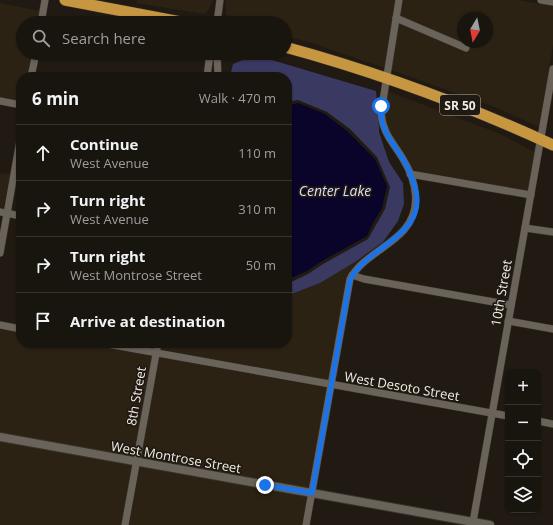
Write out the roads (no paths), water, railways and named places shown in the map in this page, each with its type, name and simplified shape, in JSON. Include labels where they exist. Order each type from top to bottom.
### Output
[{"type":"highway","points":[[64,0],[149,16]]},
{"type":"highway","name":"SR 50","points":[[292,49],[344,64],[464,106],[553,145]]},
{"type":"street","points":[[42,16],[45,0]]},
{"type":"street","points":[[218,16],[220,0]]},
{"type":"street","points":[[306,525],[347,289],[352,275],[366,261],[394,240],[409,223],[413,215],[416,201],[416,192],[404,160],[390,141],[382,123],[381,106],[399,0]]},
{"type":"street","points":[[541,0],[553,2]]},
{"type":"street","points":[[396,18],[457,44]]},
{"type":"street","points":[[32,72],[35,60]]},
{"type":"street","points":[[208,72],[209,60]]},
{"type":"street","points":[[217,60],[218,72]]},
{"type":"street","name":"10th Street","points":[[473,522],[553,69]]},
{"type":"street","points":[[0,101],[16,104]]},
{"type":"street","points":[[0,253],[4,213],[16,158]]},
{"type":"street","points":[[410,174],[531,195]]},
{"type":"street","points":[[4,213],[16,215]]},
{"type":"street","points":[[525,228],[553,232]]},
{"type":"street","points":[[352,275],[511,305]]},
{"type":"street","points":[[508,321],[553,330]]},
{"type":"street","points":[[0,325],[16,328]]},
{"type":"street","name":"West Desoto Street","points":[[129,348],[505,416]]},
{"type":"street","name":"8th Street","points":[[125,525],[157,348]]},
{"type":"street","points":[[541,422],[553,424]]},
{"type":"street","name":"West Montrose Street","points":[[0,437],[137,463],[490,525]]},
{"type":"water","name":"Center Lake","points":[[298,103],[325,114],[348,132],[375,159],[387,186],[382,208],[367,236],[307,271],[292,278],[292,105]]}]
